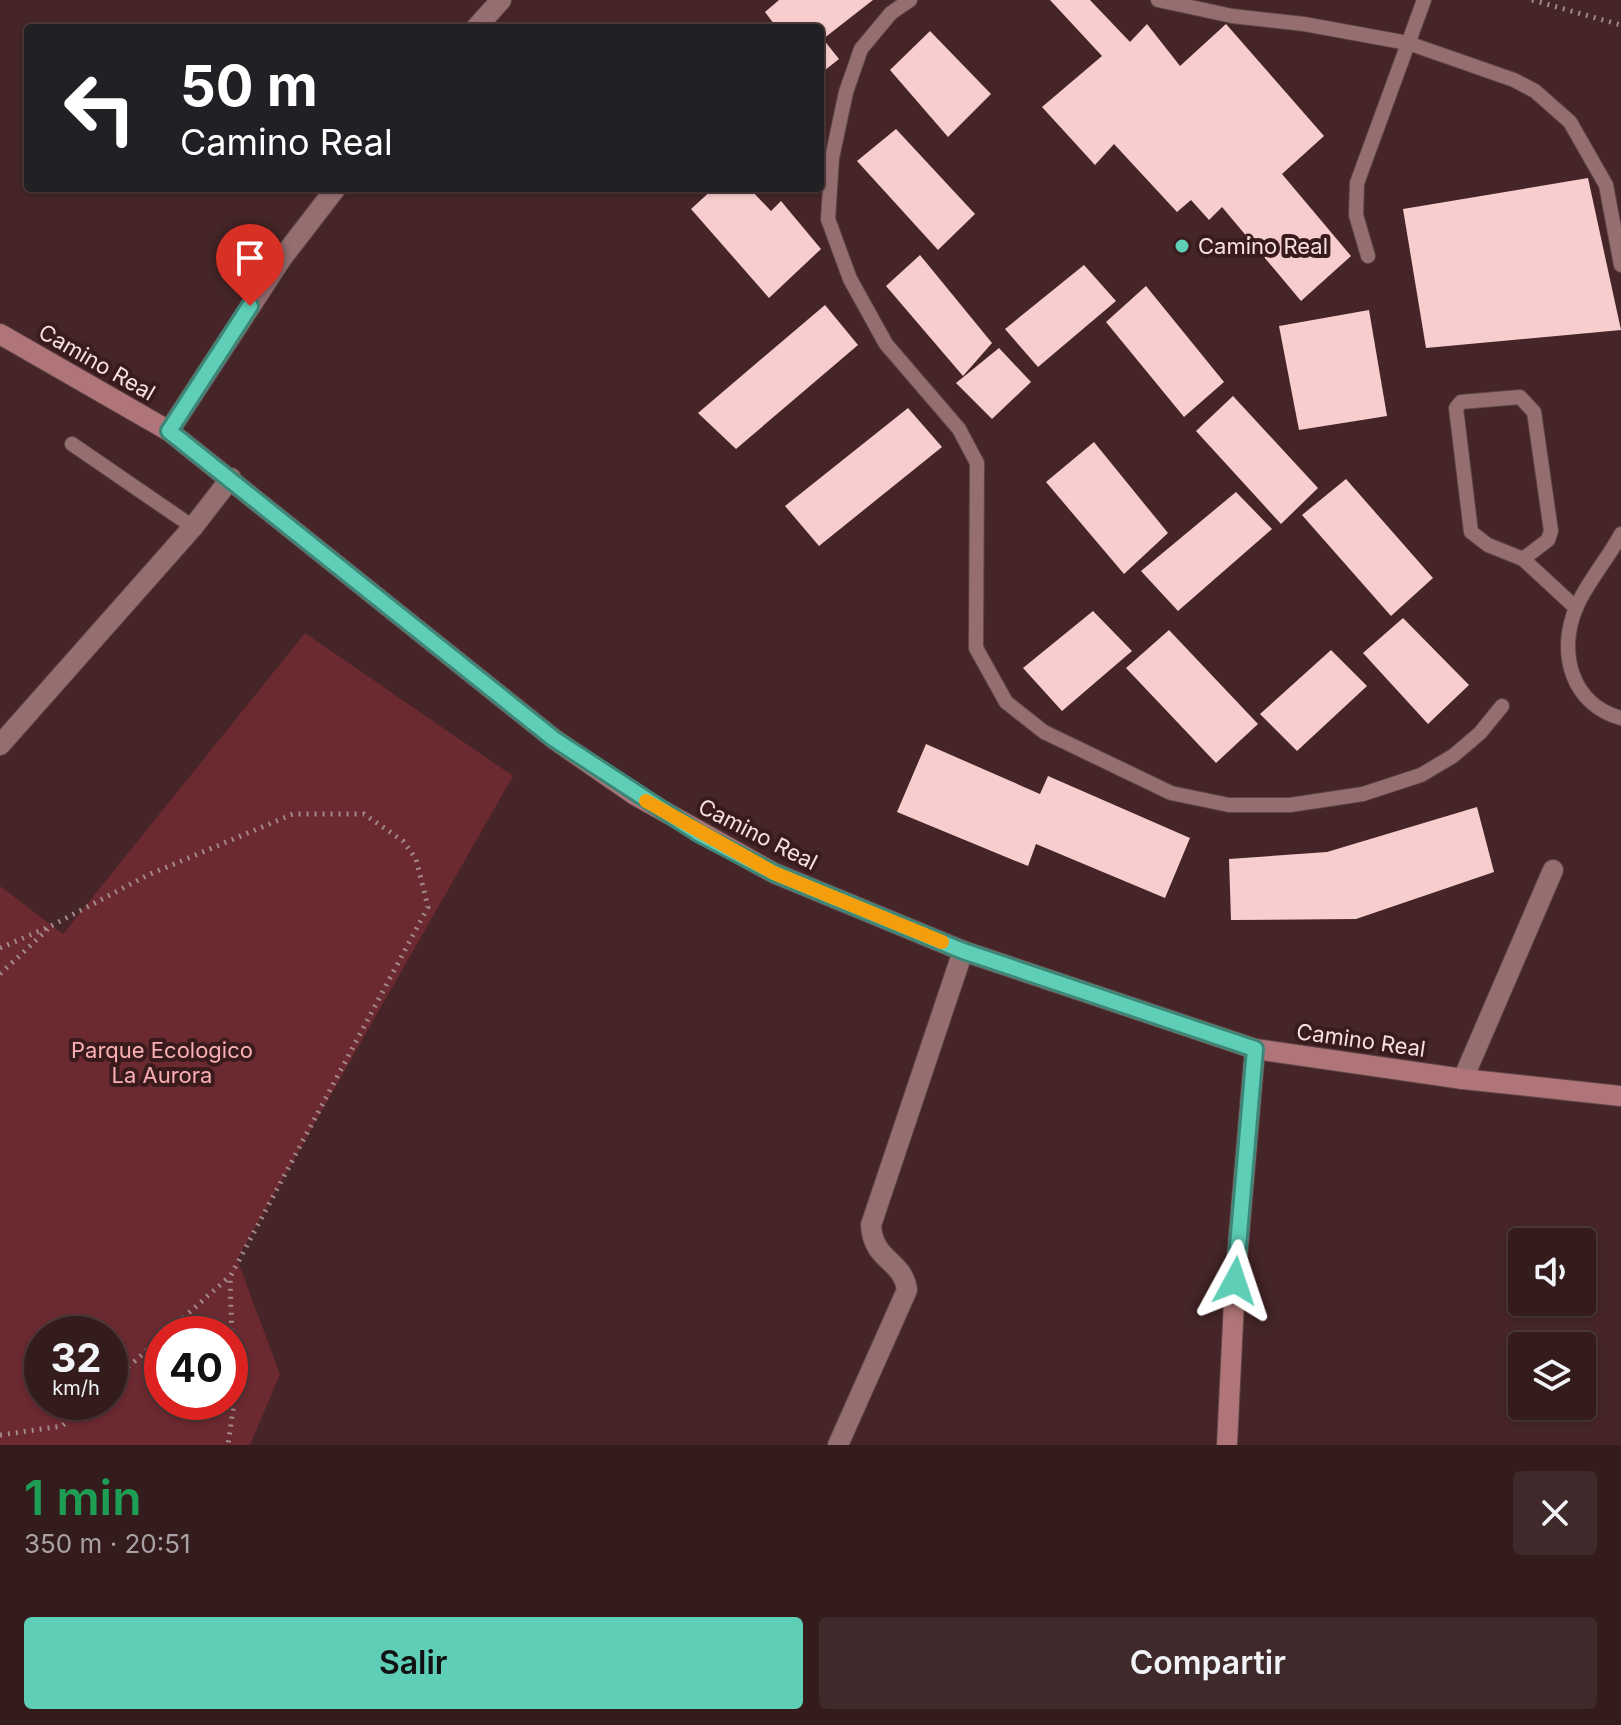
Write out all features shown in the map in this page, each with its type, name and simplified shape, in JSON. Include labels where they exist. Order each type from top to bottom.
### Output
[{"type":"street","points":[[480,24],[501,0]]},
{"type":"street","points":[[169,431],[282,258],[333,192]]},
{"type":"street","name":"Camino Real","points":[[0,334],[169,431],[554,739],[635,795],[774,873],[963,951],[1255,1049],[1463,1079],[1621,1096]]},
{"type":"street","points":[[0,745],[193,527],[231,478]]},
{"type":"street","points":[[1463,1079],[1553,870]]},
{"type":"street","points":[[838,1445],[907,1290],[906,1277],[877,1251],[871,1225],[963,951]]},
{"type":"street","points":[[1227,1445],[1235,1281],[1255,1049]]},
{"type":"lane","points":[[910,0],[891,13],[861,49],[846,92],[832,158],[828,219],[850,279],[886,344],[959,429],[977,463],[976,648],[1006,702],[1044,732],[1159,788],[1229,805],[1290,805],[1363,794],[1421,775],[1453,756],[1480,733],[1502,706]]},
{"type":"lane","points":[[1158,0],[1232,16],[1304,24],[1408,43],[1514,80],[1555,106],[1570,122],[1606,185],[1621,265]]},
{"type":"lane","points":[[1368,256],[1356,215],[1357,183],[1424,0]]},
{"type":"lane","points":[[1523,559],[1548,540],[1551,531],[1534,412],[1520,397],[1461,402],[1456,408],[1471,532],[1488,545],[1523,559],[1576,608]]},
{"type":"lane","points":[[72,444],[193,527]]},
{"type":"lane","points":[[1621,534],[1576,608],[1571,633],[1574,681],[1585,699],[1600,711],[1621,718]]},
{"type":"path","points":[[1532,0],[1621,25]]},
{"type":"path","points":[[0,948],[51,926],[148,875],[293,814],[364,814],[403,841],[416,859],[428,907],[230,1277],[186,1316]]},
{"type":"path","points":[[0,974],[51,926]]},
{"type":"path","points":[[228,1445],[234,1403],[230,1277]]},
{"type":"path","points":[[128,1367],[144,1353]]},
{"type":"path","points":[[0,1435],[62,1426],[69,1420]]},
{"type":"green space","name":"Parque Ecologico La Aurora","points":[[305,633],[513,776],[237,1259],[280,1374],[250,1445],[0,1445],[0,886],[63,934]]},
{"type":"building","points":[[779,0],[873,0],[824,38],[824,24],[774,24],[765,12]]},
{"type":"building","points":[[1050,0],[1090,0],[1130,42],[1147,24],[1180,66],[1226,24],[1324,136],[1282,174],[1351,256],[1301,301],[1222,207],[1209,220],[1191,200],[1177,212],[1114,144],[1095,165],[1042,107],[1102,56]]},
{"type":"building","points":[[930,31],[991,94],[948,137],[890,70]]},
{"type":"building","points":[[824,40],[839,59],[824,71]]},
{"type":"building","points":[[896,129],[975,214],[938,250],[857,161]]},
{"type":"building","points":[[1588,178],[1621,330],[1426,348],[1403,209]]},
{"type":"building","points":[[710,192],[753,192],[771,211],[781,201],[821,249],[769,298],[691,209]]},
{"type":"building","points":[[920,255],[992,343],[963,376],[886,286]]},
{"type":"building","points":[[1084,265],[1116,301],[1038,367],[1005,329]]},
{"type":"building","points":[[1146,286],[1224,382],[1184,417],[1106,322]]},
{"type":"building","points":[[825,305],[858,345],[736,449],[698,413]]},
{"type":"building","points":[[1369,310],[1387,416],[1299,430],[1279,326]]},
{"type":"building","points":[[999,348],[1031,382],[992,419],[956,383]]},
{"type":"building","points":[[1233,396],[1318,488],[1281,524],[1196,431]]},
{"type":"building","points":[[908,408],[942,447],[819,546],[785,506]]},
{"type":"building","points":[[1094,442],[1168,533],[1124,574],[1046,482]]},
{"type":"building","points":[[1346,479],[1433,578],[1391,616],[1302,515]]},
{"type":"building","points":[[1236,492],[1272,529],[1178,611],[1141,571]]},
{"type":"building","points":[[1093,611],[1132,651],[1062,711],[1023,668]]},
{"type":"building","points":[[1403,618],[1469,685],[1428,724],[1363,653]]},
{"type":"building","points":[[1169,630],[1258,724],[1216,763],[1126,668]]},
{"type":"building","points":[[1331,650],[1367,686],[1297,751],[1260,714]]},
{"type":"building","points":[[926,744],[1040,794],[1048,776],[1190,838],[1165,898],[1036,844],[1028,866],[897,812]]},
{"type":"building","points":[[1477,807],[1494,872],[1356,919],[1231,920],[1229,859],[1327,852]]},
{"type":"slow traffic","points":[[646,801],[774,873],[942,942]]},
{"type":"place","name":"Camino Real","points":[[1182,246]]},
{"type":"route","points":[[250,306],[169,431],[554,739],[635,795],[774,873],[963,951],[1255,1049],[1235,1281]]}]
